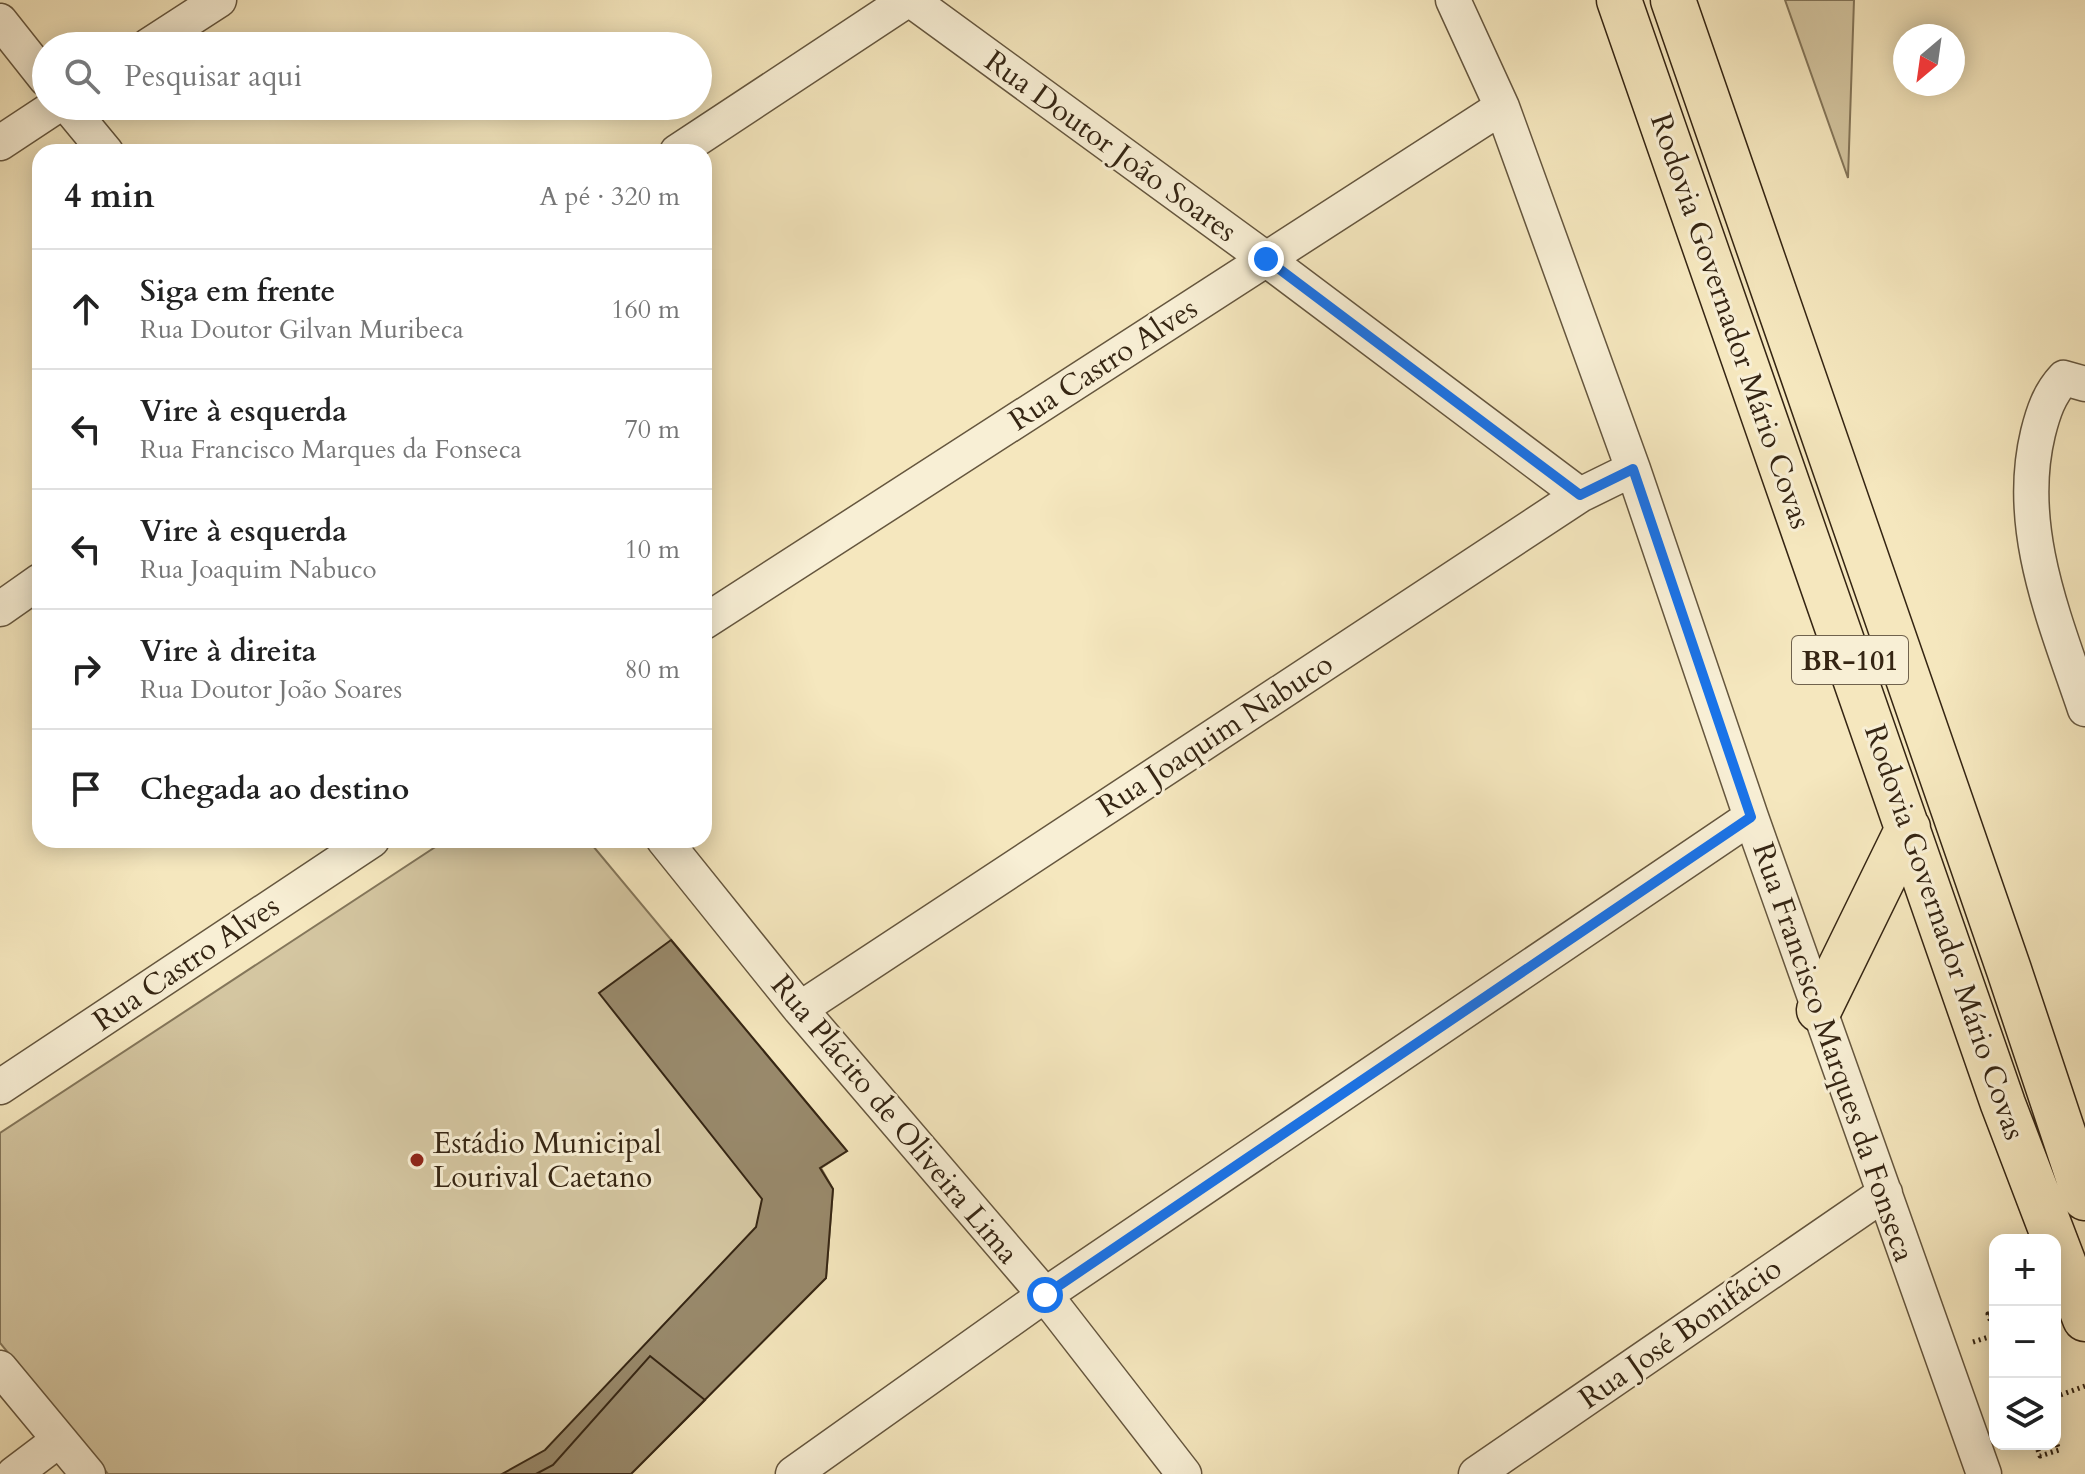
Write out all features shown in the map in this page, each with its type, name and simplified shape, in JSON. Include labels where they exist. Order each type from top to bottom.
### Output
[{"type":"highway","name":"Rodovia Governador Mário Covas","points":[[1619,0],[2003,1104],[2085,1319]]},
{"type":"highway","name":"Rodovia Governador Mário Covas","points":[[1673,0],[2085,1198]]},
{"type":"highway","points":[[1819,1010],[1908,828]]},
{"type":"street","points":[[170,32],[219,0]]},
{"type":"street","points":[[689,144],[909,0]]},
{"type":"street","name":"Rua Doutor João Soares","points":[[909,0],[1266,259],[1580,495]]},
{"type":"street","name":"Rua Francisco Marques da Fonseca","points":[[1453,0],[1502,107],[1633,469],[1751,817],[1984,1474]]},
{"type":"street","points":[[0,21],[32,61]]},
{"type":"street","name":"Rua Castro Alves","points":[[712,617],[1502,107]]},
{"type":"street","points":[[0,143],[35,120]]},
{"type":"street","points":[[80,120],[99,144]]},
{"type":"street","points":[[2074,381],[2051,396],[2036,444],[2030,478],[2031,519],[2039,565],[2085,709]]},
{"type":"street","name":"Rua Joaquim Nabuco","points":[[800,1009],[1580,495],[1633,469]]},
{"type":"street","points":[[0,609],[32,587]]},
{"type":"street","points":[[793,1474],[1045,1295],[1751,817]]},
{"type":"street","name":"Rua Castro Alves","points":[[0,1087],[360,848]]},
{"type":"street","name":"Rua Plácito de Oliveira Lima","points":[[670,848],[800,1009],[1045,1295],[1184,1474]]},
{"type":"street","name":"Rua José Bonifácio","points":[[1476,1474],[1885,1193]]},
{"type":"street","points":[[0,1368],[88,1474]]},
{"type":"street","points":[[14,1474],[59,1440]]},
{"type":"path","points":[[2061,1395],[2085,1386]]},
{"type":"path","points":[[2038,1450],[2040,1456],[2059,1450]]},
{"type":"shaded area","points":[[1785,0],[1854,0],[1848,178]]},
{"type":"shaded area","name":"Estádio Municipal Lourival Caetano","points":[[434,848],[595,848],[847,1151],[821,1168],[833,1189],[826,1278],[631,1474],[108,1474],[0,1343],[0,1133]]},
{"type":"building","points":[[671,940],[847,1151],[820,1168],[833,1189],[826,1278],[631,1474],[502,1474],[545,1450],[756,1227],[762,1199],[599,993]]},
{"type":"building","points":[[650,1356],[705,1400],[631,1474],[536,1474],[553,1465]]},
{"type":"place","name":"Estádio Municipal Lourival Caetano","points":[[417,1160]]},
{"type":"route","points":[[1045,1295],[1751,817],[1633,469],[1580,495],[1266,259]]}]
